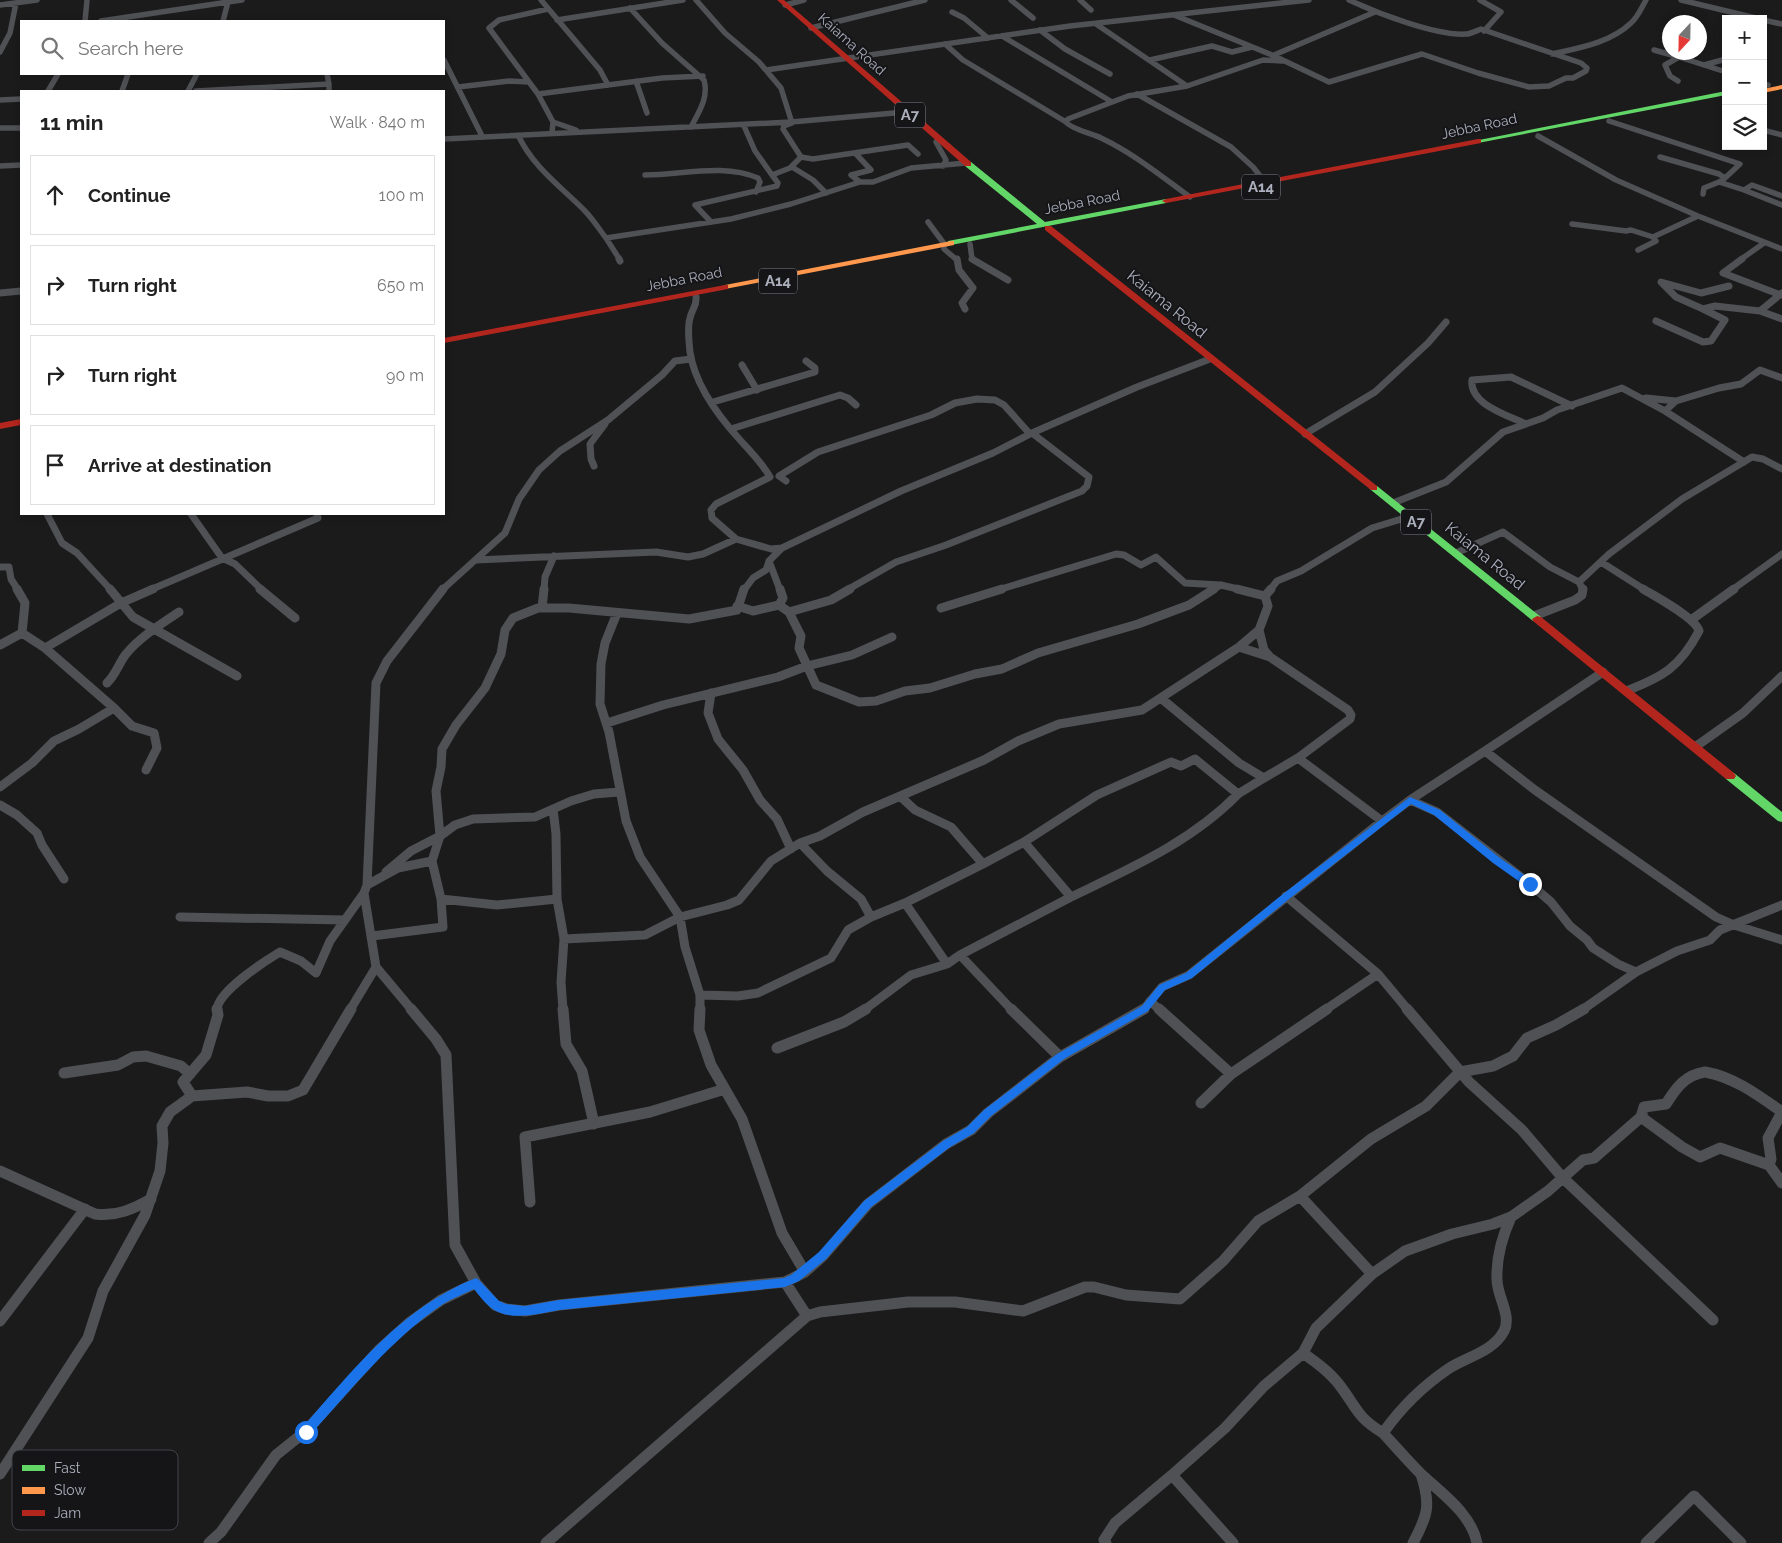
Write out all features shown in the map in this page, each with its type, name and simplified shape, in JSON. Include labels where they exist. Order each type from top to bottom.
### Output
[{"type":"highway","name":"Kaiama Road","points":[[783,2],[846,60],[966,163],[1304,434],[1456,553],[1782,818]]},
{"type":"highway","points":[[1767,86],[1782,83]]},
{"type":"highway","points":[[1767,87],[1782,87]]},
{"type":"highway","name":"Jebba Road","points":[[445,346],[1265,182],[1722,94]]},
{"type":"highway","name":"Jebba Road","points":[[445,341],[945,247],[970,244],[1045,226],[1538,136],[1722,100]]},
{"type":"highway","points":[[0,426],[20,422]]},
{"type":"highway","points":[[0,432],[20,428]]},
{"type":"street","points":[[0,5],[37,0]]},
{"type":"street","points":[[85,20],[87,0]]},
{"type":"street","points":[[105,20],[242,0]]},
{"type":"street","points":[[541,0],[600,70],[608,85]]},
{"type":"street","points":[[557,20],[683,0]]},
{"type":"street","points":[[696,0],[725,33],[759,62],[782,88],[792,122]]},
{"type":"street","points":[[783,2],[804,0]]},
{"type":"street","points":[[811,28],[925,0]]},
{"type":"street","points":[[1011,0],[1033,18]]},
{"type":"street","points":[[1080,0],[1091,10]]},
{"type":"street","points":[[766,70],[846,60],[1040,30],[1309,0]]},
{"type":"street","points":[[1174,14],[1231,40],[1274,55],[1329,82],[1422,54],[1478,74],[1529,88],[1549,86],[1566,78],[1573,78],[1586,71],[1587,68],[1581,63],[1481,29],[1468,34],[1447,33],[1375,12],[1348,0]]},
{"type":"street","points":[[1480,0],[1501,12],[1484,31]]},
{"type":"street","points":[[1552,54],[1590,45],[1617,34],[1633,22],[1646,0]]},
{"type":"street","points":[[1680,0],[1745,15]]},
{"type":"street","points":[[223,20],[228,2]]},
{"type":"street","points":[[0,52],[10,33],[16,3]]},
{"type":"street","points":[[630,8],[666,48],[703,76],[707,91],[705,102],[691,127]]},
{"type":"street","points":[[548,9],[499,20],[489,28],[538,94],[553,122],[552,133]]},
{"type":"street","points":[[952,12],[964,18],[988,38]]},
{"type":"street","points":[[1274,55],[1375,12]]},
{"type":"street","points":[[144,14],[145,20]]},
{"type":"street","points":[[1767,20],[1782,23]]},
{"type":"street","points":[[1096,24],[1187,86]]},
{"type":"street","points":[[1040,30],[1063,47],[1110,74]]},
{"type":"street","points":[[1002,36],[1112,102]]},
{"type":"street","points":[[945,44],[963,60],[1068,125],[1089,131],[1110,144],[1128,151],[1190,197]]},
{"type":"street","points":[[1150,60],[1212,46],[1232,52],[1253,47]]},
{"type":"street","points":[[1654,50],[1662,52]]},
{"type":"street","points":[[1066,122],[1068,119],[1137,94],[1187,86],[1263,60],[1286,61]]},
{"type":"street","points":[[1674,60],[1666,65],[1670,76],[1678,81]]},
{"type":"street","points":[[1688,60],[1722,71]]},
{"type":"street","points":[[1704,65],[1722,60]]},
{"type":"street","points":[[445,62],[470,108],[482,136]]},
{"type":"street","points":[[49,90],[57,75]]},
{"type":"street","points":[[122,90],[128,75]]},
{"type":"street","points":[[189,90],[196,75]]},
{"type":"street","points":[[327,75],[329,90]]},
{"type":"street","points":[[538,94],[636,81],[703,76]]},
{"type":"street","points":[[458,87],[509,81],[529,82]]},
{"type":"street","points":[[636,81],[647,113]]},
{"type":"street","points":[[215,90],[329,84]]},
{"type":"street","points":[[1137,94],[1231,147],[1253,167],[1265,182]]},
{"type":"street","points":[[0,100],[20,99]]},
{"type":"street","points":[[445,139],[744,126],[906,112]]},
{"type":"street","points":[[1609,121],[1740,164],[1722,180],[1704,188],[1703,194]]},
{"type":"street","points":[[553,122],[581,132]]},
{"type":"street","points":[[792,122],[784,126],[783,129],[801,157],[813,159],[908,145],[918,154]]},
{"type":"street","points":[[711,222],[695,205],[777,186],[778,183],[760,160],[754,146],[744,132],[744,126]]},
{"type":"street","points":[[0,128],[20,128]]},
{"type":"street","points":[[1767,131],[1782,135]]},
{"type":"street","points":[[518,135],[529,156],[539,168],[586,212],[606,238],[620,261]]},
{"type":"street","points":[[1538,136],[1616,180],[1698,216],[1782,249]]},
{"type":"street","points":[[938,139],[936,142],[946,160],[943,166]]},
{"type":"street","points":[[856,154],[871,170],[851,175],[860,182]]},
{"type":"street","points":[[772,174],[792,167],[801,157]]},
{"type":"street","points":[[1660,157],[1719,174],[1722,180],[1782,205]]},
{"type":"street","points":[[606,238],[731,219],[791,204],[860,182],[878,181],[896,172],[932,165],[943,166],[966,163]]},
{"type":"street","points":[[0,166],[20,165]]},
{"type":"street","points":[[792,167],[813,180],[826,193]]},
{"type":"street","points":[[645,175],[734,170],[758,178],[760,182],[756,192]]},
{"type":"street","points":[[1744,190],[1752,185],[1782,196]]},
{"type":"street","points":[[1572,224],[1626,231],[1631,230],[1653,237],[1698,216]]},
{"type":"street","points":[[928,222],[945,247],[956,259],[959,270],[973,288],[962,303],[965,308]]},
{"type":"street","points":[[1638,250],[1656,241],[1653,237]]},
{"type":"street","points":[[1764,243],[1723,273],[1781,294]]},
{"type":"street","points":[[970,244],[972,259],[1008,280]]},
{"type":"street","points":[[1656,321],[1703,342],[1711,341],[1724,320],[1676,297],[1661,282],[1701,293],[1729,286]]},
{"type":"street","points":[[0,294],[20,290]]},
{"type":"street","points":[[1760,311],[1781,294]]},
{"type":"street","points":[[696,297],[698,304],[688,317],[691,360],[696,374],[731,429],[766,468],[770,477],[716,504],[711,510],[712,518],[736,539],[771,549],[782,548],[901,491],[993,454],[1031,434],[1137,387],[1210,358]]},
{"type":"street","points":[[1702,309],[1715,306],[1760,311],[1782,319]]},
{"type":"street","points":[[1304,434],[1375,392],[1428,343],[1446,322]]},
{"type":"street","points":[[691,360],[676,361],[608,420],[560,450],[539,470],[519,499],[505,533],[442,590],[387,661],[376,683],[366,889],[376,967],[431,1032],[446,1055],[455,1245],[476,1283],[495,1304],[506,1309],[525,1311],[559,1305],[785,1282],[805,1272],[823,1256],[868,1204],[946,1144],[970,1130],[988,1113],[1060,1057],[1139,1013],[1162,988],[1189,975],[1286,896],[1410,800],[1603,672]]},
{"type":"street","points":[[713,402],[815,372],[814,368],[806,361]]},
{"type":"street","points":[[742,365],[757,390]]},
{"type":"street","points":[[1640,397],[1676,401],[1719,388],[1741,384],[1760,370],[1782,378]]},
{"type":"street","points":[[1526,424],[1478,400],[1471,389],[1472,380],[1511,377],[1572,406]]},
{"type":"street","points":[[1393,504],[1446,482],[1503,432],[1543,418],[1557,410],[1622,388],[1665,411],[1744,462]]},
{"type":"street","points":[[731,429],[840,395],[848,398],[856,405]]},
{"type":"street","points":[[786,481],[779,476],[818,452],[931,416],[955,403],[977,398],[995,400],[1004,405],[1031,434],[1089,477],[1087,486],[1082,491],[946,545],[896,562],[831,600],[789,612]]},
{"type":"street","points":[[1665,411],[1676,401]]},
{"type":"street","points":[[594,466],[590,459],[590,444],[608,420]]},
{"type":"street","points":[[579,439],[594,438]]},
{"type":"street","points":[[1579,582],[1609,554],[1682,499],[1752,457],[1758,457],[1782,469]]},
{"type":"street","points":[[48,515],[62,543],[77,553],[96,572],[133,617],[237,676]]},
{"type":"street","points":[[192,515],[222,558],[235,564],[260,589],[295,618]]},
{"type":"street","points":[[45,648],[121,603],[318,518],[317,515]]},
{"type":"street","points":[[564,939],[645,934],[680,917],[700,913],[739,900],[771,861],[800,843],[820,836],[863,812],[984,760],[1018,741],[1060,724],[1128,714],[1142,710],[1162,699],[1240,647],[1259,630],[1268,606],[1266,596],[1277,582],[1301,571],[1372,528],[1408,516]]},
{"type":"street","points":[[1456,553],[1503,532],[1550,567],[1579,582],[1583,588],[1582,595],[1576,600],[1534,616]]},
{"type":"street","points":[[476,560],[656,552],[688,557],[703,554],[736,539]]},
{"type":"street","points":[[372,936],[443,927],[441,899],[432,861],[440,836],[436,791],[442,749],[456,724],[486,688],[501,654],[504,630],[513,618],[542,608],[569,608],[690,619],[737,610],[744,589],[753,578],[766,570],[770,561],[782,548]]},
{"type":"street","points":[[941,608],[1116,554],[1124,555],[1141,565],[1156,557],[1185,583],[1221,585],[1266,596]]},
{"type":"street","points":[[1691,620],[1782,554]]},
{"type":"street","points":[[542,608],[545,577],[554,556]]},
{"type":"street","points":[[737,606],[745,610],[759,612],[779,605],[784,598],[770,561]]},
{"type":"street","points":[[1601,562],[1691,620],[1698,627],[1699,631],[1668,670],[1656,679],[1626,691]]},
{"type":"street","points":[[0,567],[9,567],[12,579],[25,603],[22,633]]},
{"type":"street","points":[[779,605],[789,612],[801,636],[799,648],[816,685],[859,702],[876,701],[905,691],[930,688],[975,674],[1002,669],[1038,653],[1138,624],[1189,605],[1221,585]]},
{"type":"street","points":[[107,683],[116,675],[126,654],[153,630],[179,612]]},
{"type":"street","points":[[616,613],[605,643],[600,664],[600,704],[607,724],[626,821],[640,857],[680,917],[685,947],[700,995],[699,1030],[711,1065],[742,1120],[782,1233],[805,1272]]},
{"type":"street","points":[[777,1048],[844,1022],[876,1003],[911,975],[947,964],[960,955],[1168,848],[1223,811],[1238,794],[1298,758],[1350,719],[1351,715],[1348,710],[1270,657],[1264,650],[1259,630]]},
{"type":"street","points":[[0,645],[22,633]]},
{"type":"street","points":[[22,633],[45,648],[132,726],[154,733],[158,742],[158,751],[146,770]]},
{"type":"street","points":[[607,724],[663,705],[778,677],[807,666],[852,655],[892,637]]},
{"type":"street","points":[[1240,647],[1270,657]]},
{"type":"street","points":[[1696,747],[1743,713],[1782,676]]},
{"type":"street","points":[[711,693],[708,713],[718,739],[743,770],[760,800],[777,820],[791,849]]},
{"type":"street","points":[[1162,699],[1239,762],[1264,778]]},
{"type":"street","points":[[0,787],[32,763],[54,741],[79,729],[114,708]]},
{"type":"street","points":[[1485,751],[1535,790],[1716,917],[1734,926],[1782,940]]},
{"type":"street","points":[[1298,758],[1382,821]]},
{"type":"street","points":[[700,995],[738,996],[758,993],[831,958],[848,930],[871,917],[940,887],[1024,842],[1097,794],[1171,762],[1181,766],[1195,759],[1238,794]]},
{"type":"street","points":[[192,1096],[183,1082],[206,1055],[218,1015],[217,1007],[220,1000],[255,967],[280,952],[301,961],[316,973],[330,941],[366,889],[399,859],[417,846],[440,836],[455,825],[473,819],[535,817],[571,800],[594,794],[619,792]]},
{"type":"street","points":[[901,797],[915,810],[951,826],[983,864]]},
{"type":"street","points":[[1410,800],[1437,812],[1496,860],[1530,884],[1550,902],[1570,926],[1587,940],[1592,948],[1618,964],[1636,972]]},
{"type":"street","points":[[0,804],[17,815],[37,833],[42,845],[64,879]]},
{"type":"street","points":[[553,809],[556,834],[557,899],[564,939],[561,982],[566,1044],[582,1071],[594,1124]]},
{"type":"street","points":[[1024,842],[1071,898]]},
{"type":"street","points":[[800,843],[826,871],[862,900],[871,917]]},
{"type":"street","points":[[386,872],[402,866],[432,861]]},
{"type":"street","points":[[1286,896],[1341,940],[1378,974],[1427,1030],[1460,1072],[1522,1130],[1562,1177],[1713,1320]]},
{"type":"street","points":[[441,899],[497,905],[557,899]]},
{"type":"street","points":[[905,903],[910,913],[941,953],[947,964]]},
{"type":"street","points":[[546,1543],[807,1316],[908,1302],[964,1303],[1024,1311],[1085,1287],[1094,1287],[1126,1295],[1180,1299],[1223,1261],[1258,1221],[1300,1196],[1371,1140],[1426,1106],[1460,1072],[1492,1066],[1513,1056],[1527,1038],[1556,1025],[1596,1002],[1636,972],[1677,951],[1710,940],[1720,930],[1734,926],[1782,905]]},
{"type":"street","points":[[180,917],[345,920]]},
{"type":"street","points":[[960,955],[1024,1023],[1060,1057]]},
{"type":"street","points":[[16,1450],[88,1338],[103,1290],[145,1215],[160,1171],[163,1143],[162,1126],[170,1112],[192,1096],[247,1092],[268,1096],[288,1096],[303,1090],[376,967]]},
{"type":"street","points":[[1201,1103],[1231,1074],[1378,974]]},
{"type":"street","points":[[1150,1001],[1231,1074]]},
{"type":"street","points":[[64,1074],[118,1065],[133,1057],[146,1056],[181,1066],[190,1074]]},
{"type":"street","points":[[1104,1542],[1115,1523],[1225,1428],[1264,1386],[1303,1353],[1316,1328],[1372,1274],[1405,1251],[1452,1234],[1493,1224],[1510,1217],[1548,1191],[1583,1160],[1594,1158],[1641,1117],[1644,1107],[1666,1104],[1678,1085],[1693,1074],[1707,1071],[1719,1074],[1744,1087],[1782,1112],[1768,1138],[1771,1159],[1769,1165]]},
{"type":"street","points":[[530,1202],[525,1137],[650,1112],[725,1090]]},
{"type":"street","points":[[1641,1117],[1682,1147],[1700,1157],[1720,1148],[1769,1165],[1782,1183]]},
{"type":"street","points":[[0,1171],[95,1214],[115,1215],[133,1209],[151,1198]]},
{"type":"street","points":[[1300,1196],[1372,1274]]},
{"type":"street","points":[[0,1321],[86,1209]]},
{"type":"street","points":[[1383,1433],[1420,1392],[1448,1369],[1494,1344],[1504,1331],[1506,1316],[1498,1291],[1498,1263],[1504,1230],[1510,1217]]},
{"type":"street","points":[[785,1282],[807,1316]]},
{"type":"street","points":[[209,1543],[221,1532],[276,1455],[306,1432],[380,1349],[409,1323],[441,1300],[476,1283]]},
{"type":"street","points":[[1303,1353],[1328,1372],[1341,1387],[1356,1412],[1383,1433],[1420,1472],[1447,1495],[1467,1521],[1477,1538],[1477,1543]]},
{"type":"street","points":[[0,1474],[12,1455]]},
{"type":"street","points":[[1413,1543],[1428,1514],[1429,1498],[1420,1472]]},
{"type":"street","points":[[1172,1475],[1233,1543]]},
{"type":"street","points":[[1646,1543],[1694,1496],[1741,1543]]},
{"type":"traffic: fast","points":[[1478,141],[1722,94]]},
{"type":"traffic: fast","points":[[968,164],[1043,225]]},
{"type":"traffic: fast","points":[[951,243],[1166,201]]},
{"type":"traffic: fast","points":[[1374,488],[1537,619]]},
{"type":"traffic: fast","points":[[1730,776],[1782,818]]},
{"type":"traffic: slow","points":[[1767,90],[1782,87]]},
{"type":"traffic: slow","points":[[725,287],[951,243]]},
{"type":"traffic: jam","points":[[780,0],[968,164]]},
{"type":"traffic: jam","points":[[1166,201],[1478,141]]},
{"type":"traffic: jam","points":[[1048,228],[1374,488]]},
{"type":"traffic: jam","points":[[445,341],[725,287]]},
{"type":"traffic: jam","points":[[0,426],[20,422]]},
{"type":"traffic: jam","points":[[1537,619],[1730,776]]},
{"type":"route","points":[[306,1432],[380,1349],[409,1323],[441,1300],[476,1283],[495,1304],[506,1309],[525,1311],[559,1305],[785,1282],[795,1278],[823,1256],[868,1204],[946,1144],[970,1130],[988,1113],[1060,1057],[1139,1013],[1162,988],[1189,975],[1286,896],[1410,800],[1437,812],[1496,860],[1530,884]]}]
